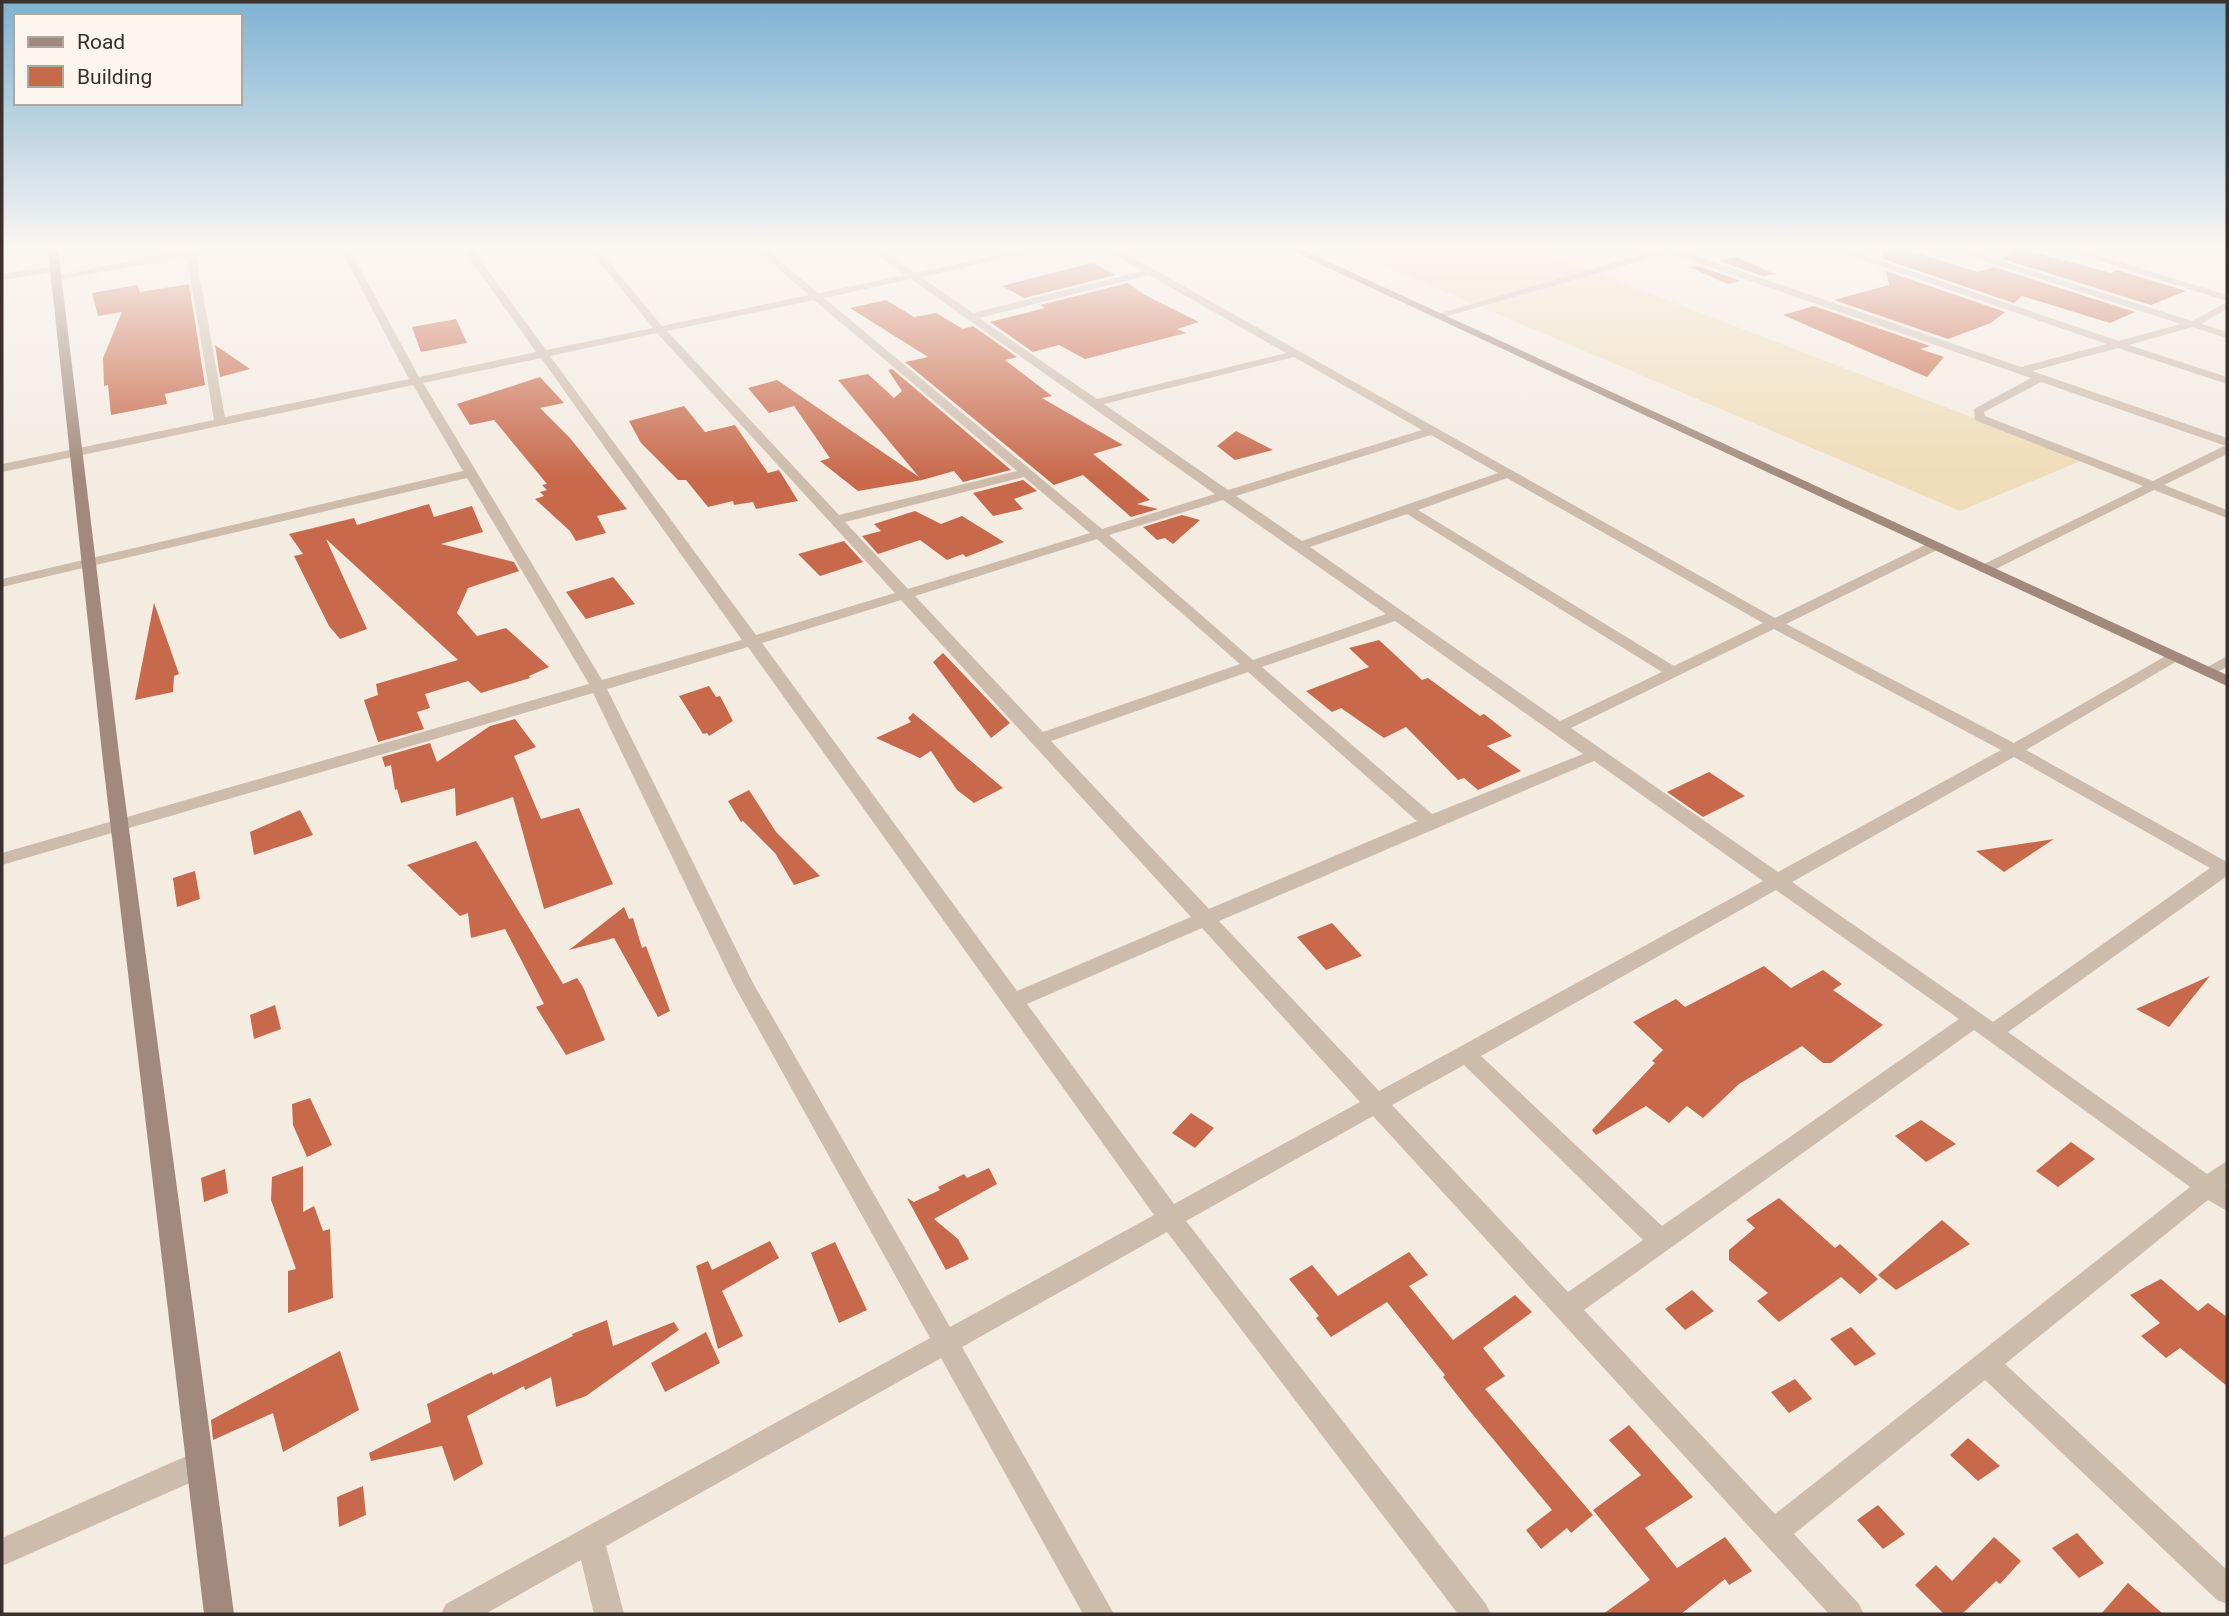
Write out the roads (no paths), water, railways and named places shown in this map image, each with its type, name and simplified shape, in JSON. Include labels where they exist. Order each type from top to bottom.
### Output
[{"type":"street","points":[[61,325],[119,825],[219,1614]]},
{"type":"street","points":[[203,325],[220,422]]},
{"type":"street","points":[[386,325],[416,381],[598,686],[744,985],[1099,1614]]},
{"type":"street","points":[[522,325],[1170,1218],[1476,1614]]},
{"type":"street","points":[[656,325],[1849,1614]]},
{"type":"street","points":[[2,468],[682,325]]},
{"type":"street","points":[[849,325],[1101,535],[1430,822]]},
{"type":"street","points":[[986,325],[1983,1026],[2221,1186],[1986,1364],[1773,1532]]},
{"type":"street","points":[[1244,325],[1775,624],[2014,750],[2225,869],[1983,1026],[1661,1241],[1566,1308]]},
{"type":"street","points":[[1456,325],[2227,681]]},
{"type":"street","points":[[1888,325],[2227,442]]},
{"type":"street","points":[[2066,325],[2227,381]]},
{"type":"street","points":[[2020,371],[2188,325]]},
{"type":"street","points":[[2197,325],[2227,335]]},
{"type":"street","points":[[1097,403],[1295,354]]},
{"type":"street","points":[[2040,378],[1978,411],[1979,418],[2227,514]]},
{"type":"street","points":[[2,859],[750,642],[1432,431]]},
{"type":"street","points":[[1985,569],[2227,449]]},
{"type":"street","points":[[2,583],[471,473]]},
{"type":"street","points":[[836,520],[1026,473]]},
{"type":"street","points":[[1301,546],[1508,474]]},
{"type":"street","points":[[1410,510],[1674,673]]},
{"type":"street","points":[[1559,728],[1934,546]]},
{"type":"street","points":[[1039,740],[1398,615]]},
{"type":"street","points":[[456,1614],[2014,750],[2175,657]]},
{"type":"street","points":[[2207,672],[2227,661]]},
{"type":"street","points":[[1012,1002],[1430,822],[1597,754]]},
{"type":"street","points":[[1466,1054],[1661,1241]]},
{"type":"street","points":[[1986,1364],[2227,1590]]},
{"type":"street","points":[[2,1552],[200,1464]]},
{"type":"street","points":[[590,1540],[609,1614]]}]
